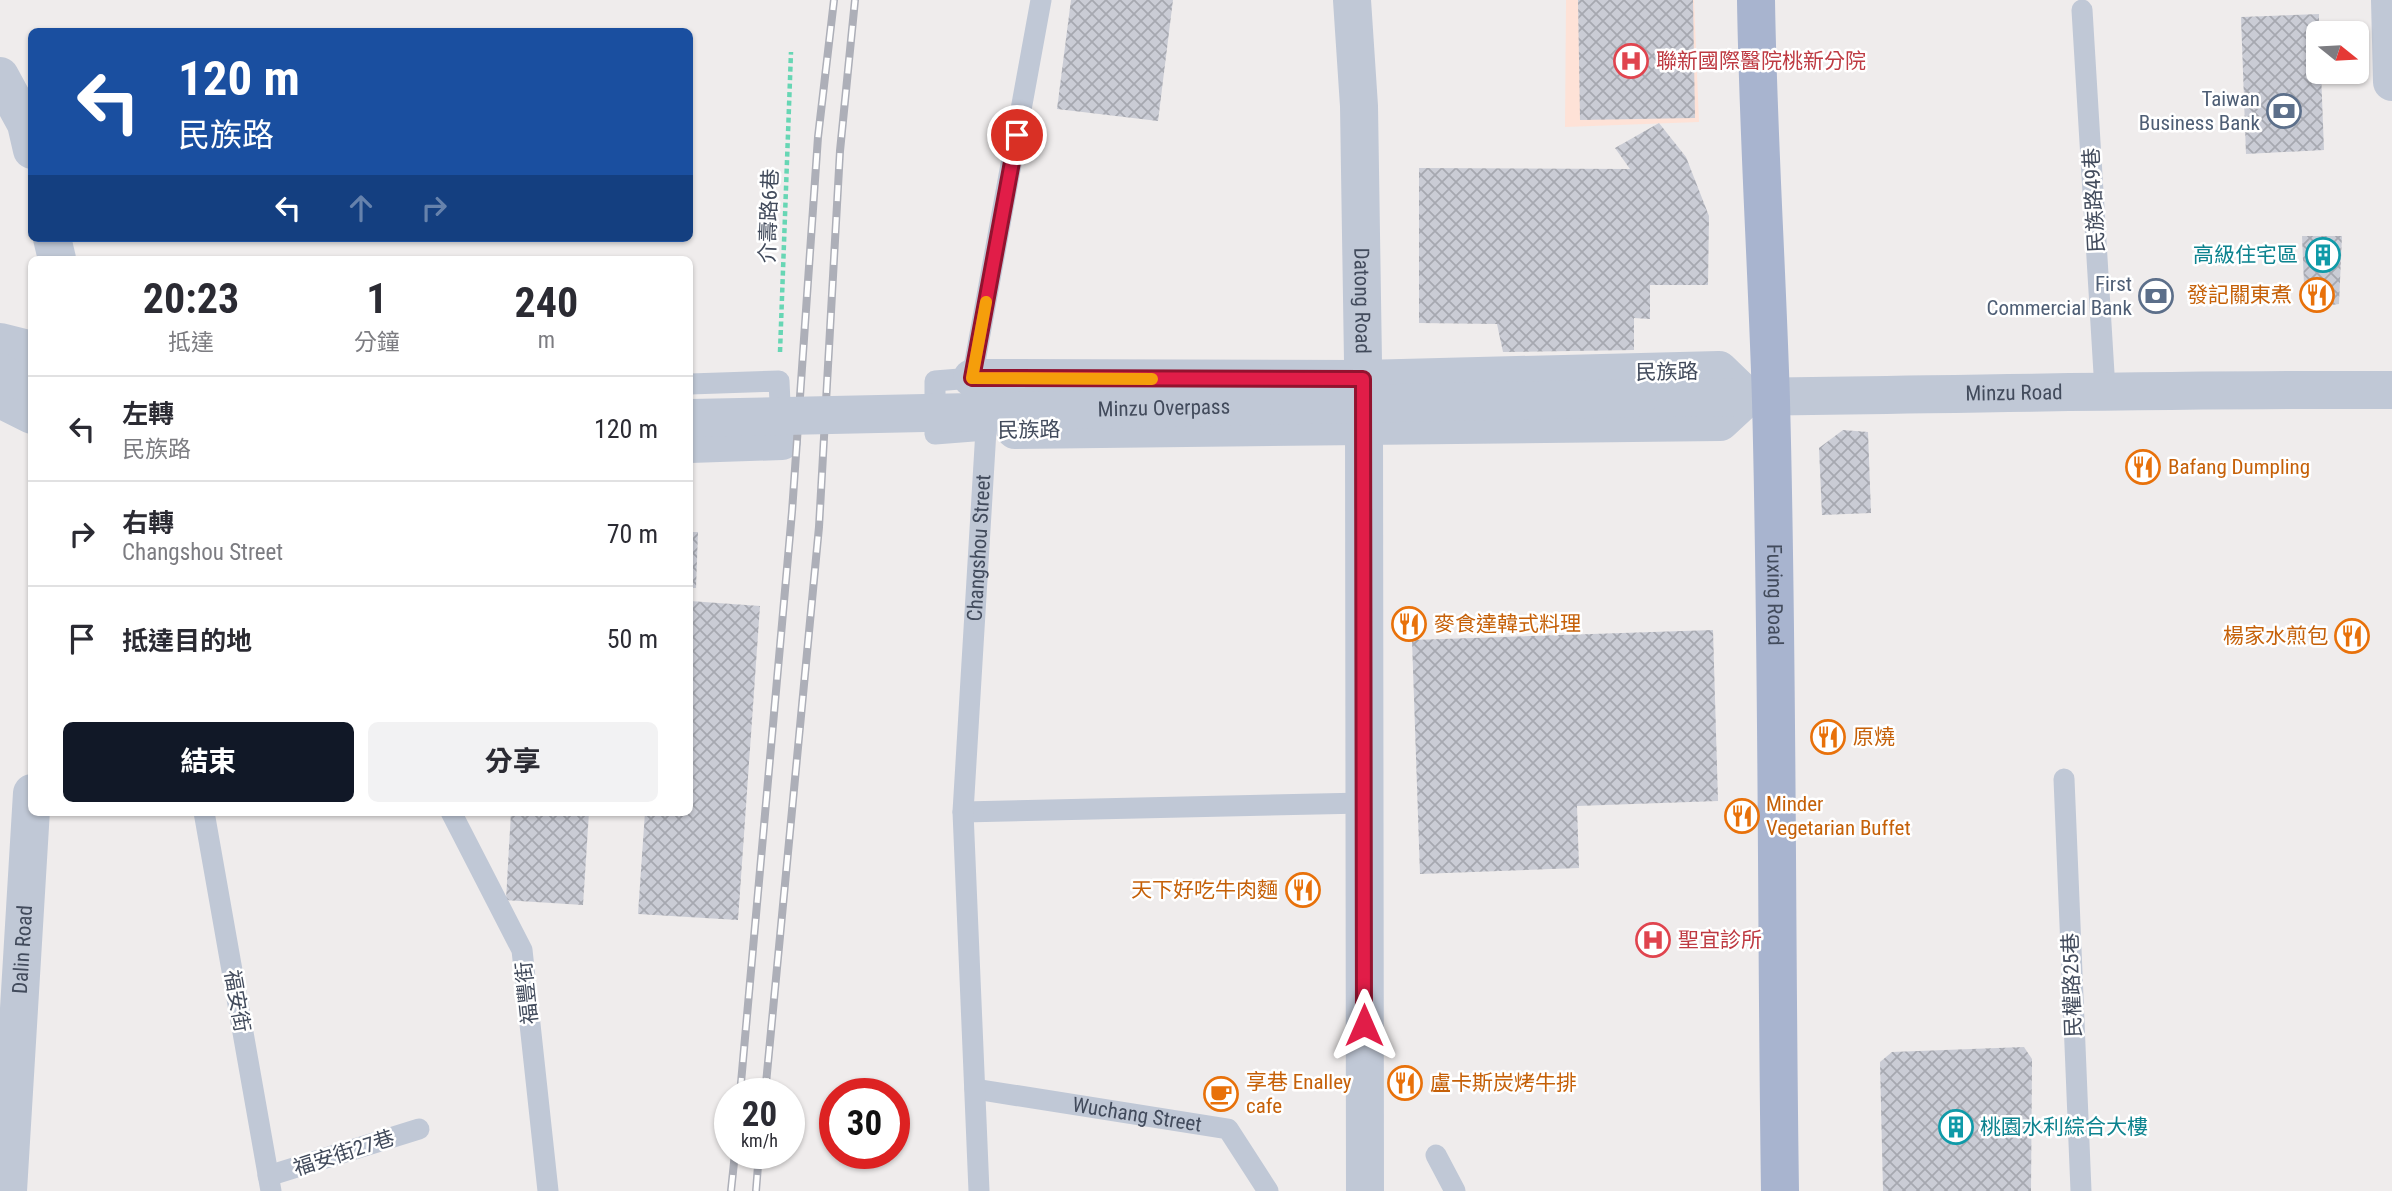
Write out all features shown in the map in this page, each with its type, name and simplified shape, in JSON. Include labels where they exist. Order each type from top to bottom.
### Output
[{"type":"main road","name":"Fuxing Road","points":[[1756,0],[1759,398],[1777,726],[1780,1191]]},
{"type":"street","name":"Datong Road","points":[[1352,0],[1359,106],[1364,426],[1364,1191]]},
{"type":"street","points":[[2390,0],[2392,82]]},
{"type":"street","points":[[0,76],[28,133]]},
{"type":"street","points":[[0,342],[28,349]]},
{"type":"street","name":"民族路","points":[[972,378],[1363,379],[1719,370],[1759,398],[1720,422],[986,430]]},
{"type":"street","points":[[0,373],[28,383]]},
{"type":"street","name":"Minzu Road","points":[[1638,398],[2105,390],[2392,390]]},
{"type":"street","name":"Minzu Overpass","points":[[693,418],[1638,398]]},
{"type":"street","points":[[0,399],[28,413]]},
{"type":"street","points":[[0,428],[28,427]]},
{"type":"street","points":[[693,444],[782,441]]},
{"type":"street","name":"Dalin Road","points":[[8,1191],[31,816]]},
{"type":"lane","points":[[986,430],[935,434],[935,381],[972,378],[1041,0]]},
{"type":"lane","name":"民族路49巷","points":[[2082,9],[2105,390]]},
{"type":"lane","points":[[693,384],[779,381],[782,441]]},
{"type":"lane","name":"Changshou Street","points":[[979,1191],[962,811],[986,430]]},
{"type":"lane","name":"民權路25巷","points":[[2064,779],[2081,1191]]},
{"type":"lane","points":[[962,811],[1364,803]]},
{"type":"lane","name":"福安街","points":[[205,816],[270,1184]]},
{"type":"lane","name":"福豐街","points":[[452,816],[523,950],[548,1191]]},
{"type":"lane","name":"Wuchang Street","points":[[975,1089],[1228,1129],[1268,1191]]},
{"type":"lane","name":"福安街27巷","points":[[270,1184],[419,1129]]},
{"type":"lane","points":[[1436,1155],[1455,1191]]},
{"type":"path","name":"介壽路6巷","points":[[779,381],[791,52]]},
{"type":"shaded area","name":"聯新國際醫院桃新分院","points":[[1566,0],[1694,0],[1699,122],[1565,127]]},
{"type":"building","points":[[1071,0],[1173,0],[1158,121],[1057,109]]},
{"type":"building","name":"聯新國際醫院桃新分院","points":[[1578,0],[1693,0],[1695,118],[1580,120]]},
{"type":"building","name":"Taiwan Business Bank","points":[[2319,14],[2319,21],[2306,21],[2306,84],[2321,84],[2324,150],[2246,154],[2241,17]]},
{"type":"building","points":[[1659,123],[1686,157],[1709,216],[1708,285],[1650,285],[1650,319],[1634,318],[1634,350],[1503,352],[1497,324],[1419,323],[1419,168],[1630,169],[1615,148]]},
{"type":"building","name":"高級住宅區","points":[[2302,236],[2342,236],[2339,304],[2305,309]]},
{"type":"building","points":[[1843,430],[1868,432],[1871,513],[1822,515],[1819,448]]},
{"type":"building","points":[[693,532],[698,532],[696,588],[693,588]]},
{"type":"building","points":[[693,601],[760,606],[738,920],[638,914],[645,816],[693,816]]},
{"type":"building","points":[[1713,630],[1718,801],[1577,806],[1579,868],[1420,874],[1412,640]]},
{"type":"building","points":[[511,816],[589,816],[583,905],[506,900]]},
{"type":"building","name":"桃園水利綜合大樓","points":[[2024,1047],[2032,1059],[2031,1191],[1883,1191],[1880,1062],[1892,1052]]},
{"type":"railway","points":[[741,1078],[792,512],[818,137],[834,0]]},
{"type":"railway","points":[[767,1078],[819,527],[840,151],[855,0]]},
{"type":"railway","points":[[731,1191],[733,1169]]},
{"type":"railway","points":[[756,1191],[758,1169]]},
{"type":"slow traffic","points":[[986,302],[972,378],[1152,379]]},
{"type":"place","name":"聯新國際醫院桃新分院","points":[[1631,61]]},
{"type":"place","name":"Taiwan Business Bank","points":[[2284,111]]},
{"type":"place","name":"高級住宅區","points":[[2323,255]]},
{"type":"place","name":"發記關東煮","points":[[2317,295]]},
{"type":"place","name":"First Commercial Bank","points":[[2156,296]]},
{"type":"place","name":"Bafang Dumpling","points":[[2143,467]]},
{"type":"place","name":"麥食達韓式料理","points":[[1409,624]]},
{"type":"place","name":"楊家水煎包","points":[[2352,636]]},
{"type":"place","name":"原燒","points":[[1828,737]]},
{"type":"place","name":"Minder Vegetarian Buffet","points":[[1742,816]]},
{"type":"place","name":"天下好吃牛肉麵","points":[[1303,890]]},
{"type":"place","name":"聖宜診所","points":[[1653,940]]},
{"type":"place","name":"盧卡斯炭烤牛排","points":[[1405,1083]]},
{"type":"place","name":"享巷 Enalley cafe","points":[[1221,1094]]},
{"type":"place","name":"桃園水利綜合大樓","points":[[1956,1127]]},
{"type":"route","points":[[1017,135],[972,378],[1363,379],[1364,1025]]}]
